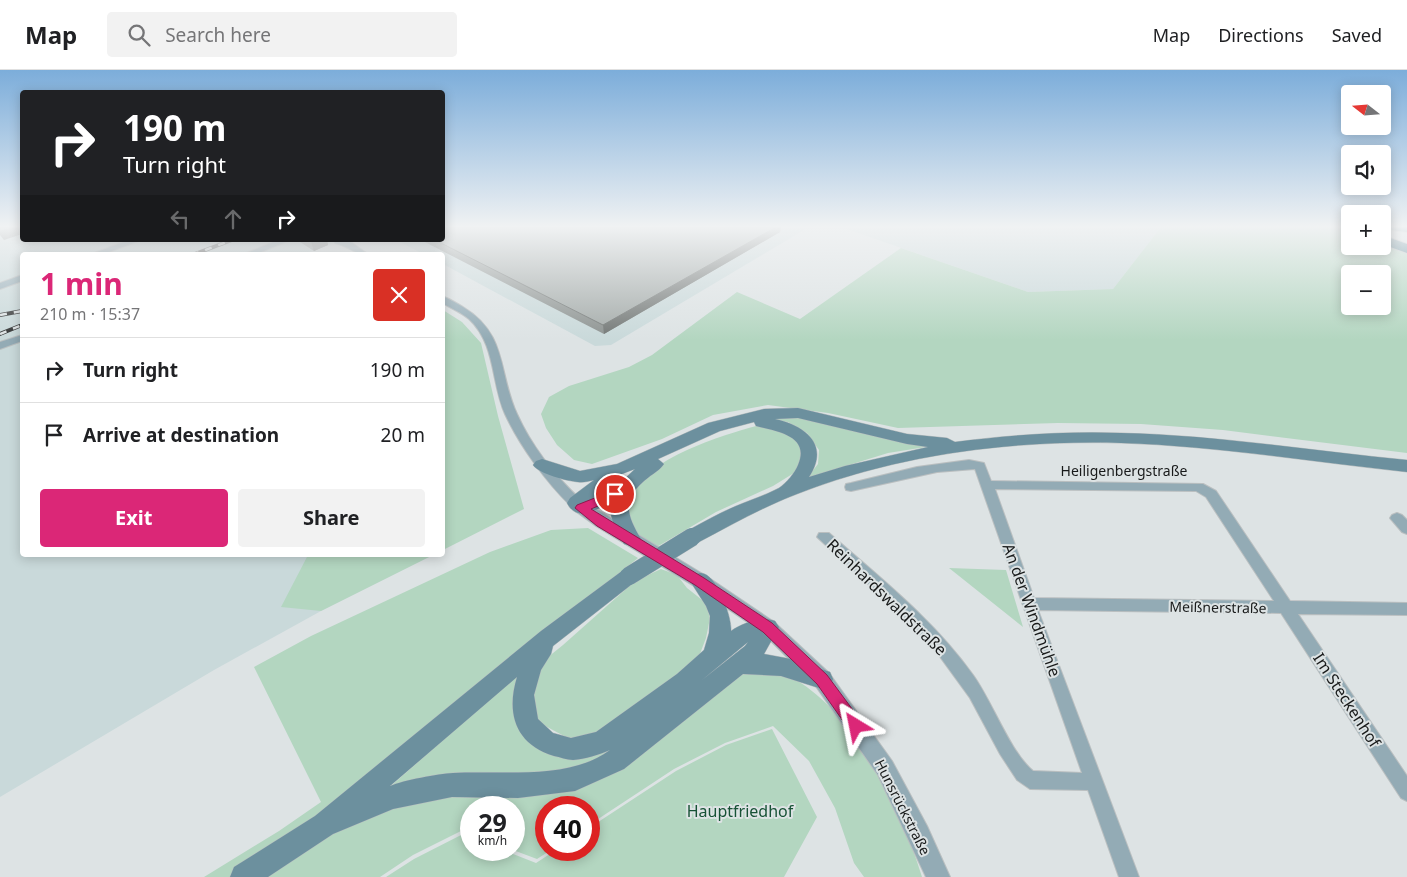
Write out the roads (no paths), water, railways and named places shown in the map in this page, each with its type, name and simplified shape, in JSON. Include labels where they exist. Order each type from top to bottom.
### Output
[{"type":"main road","points":[[578,506],[599,484],[621,470],[714,427],[764,414],[798,414],[825,418],[907,439],[962,446]]},
{"type":"main road","points":[[631,539],[621,524],[618,505],[625,489],[637,476],[671,453],[741,424],[764,422],[784,425],[799,434],[808,447],[810,458],[804,471],[786,492]]},
{"type":"main road","points":[[244,877],[324,826],[549,637],[629,576],[716,523],[786,492],[844,471],[962,446],[1040,439],[1120,438],[1192,443],[1407,466]]},
{"type":"main road","points":[[542,465],[562,473],[580,476],[621,470]]},
{"type":"main road","points":[[578,506],[625,489]]},
{"type":"main road","points":[[700,581],[713,598],[721,616],[721,635],[713,656]]},
{"type":"main road","points":[[549,637],[531,667],[523,696],[527,724],[546,742],[571,750],[602,742],[686,681],[713,656],[744,633],[768,628]]},
{"type":"main road","points":[[324,826],[393,797],[452,785],[518,786],[575,779],[615,761],[738,665],[753,653],[768,628]]},
{"type":"main road","points":[[738,665],[759,662],[779,664],[822,679]]},
{"type":"street","points":[[0,286],[20,279]]},
{"type":"street","name":"Hunsrückstraße","points":[[445,301],[472,317],[489,339],[495,354],[503,391],[511,414],[542,465],[556,484],[578,506],[700,581],[768,628],[822,679],[885,768],[920,834],[938,877]]},
{"type":"street","points":[[0,346],[20,339]]},
{"type":"street","name":"An der Windmühle","points":[[851,487],[936,468],[973,464],[980,466],[1129,877]]},
{"type":"street","name":"Heiligenbergstraße","points":[[988,485],[1198,487],[1206,490],[1211,494],[1286,608]]},
{"type":"street","points":[[1397,518],[1407,529]]},
{"type":"street","name":"Reinhardswaldstraße","points":[[824,537],[933,637],[959,668],[981,700],[1023,774],[1030,780],[1094,782]]},
{"type":"street","name":"Meißnerstraße","points":[[1029,604],[1407,609]]},
{"type":"street","name":"Im Steckenhof","points":[[1286,608],[1407,792]]},
{"type":"railway","points":[[0,315],[20,311]]},
{"type":"railway","points":[[0,334],[20,326]]},
{"type":"park label","name":"Hauptfriedhof","points":[[740,811]]}]
